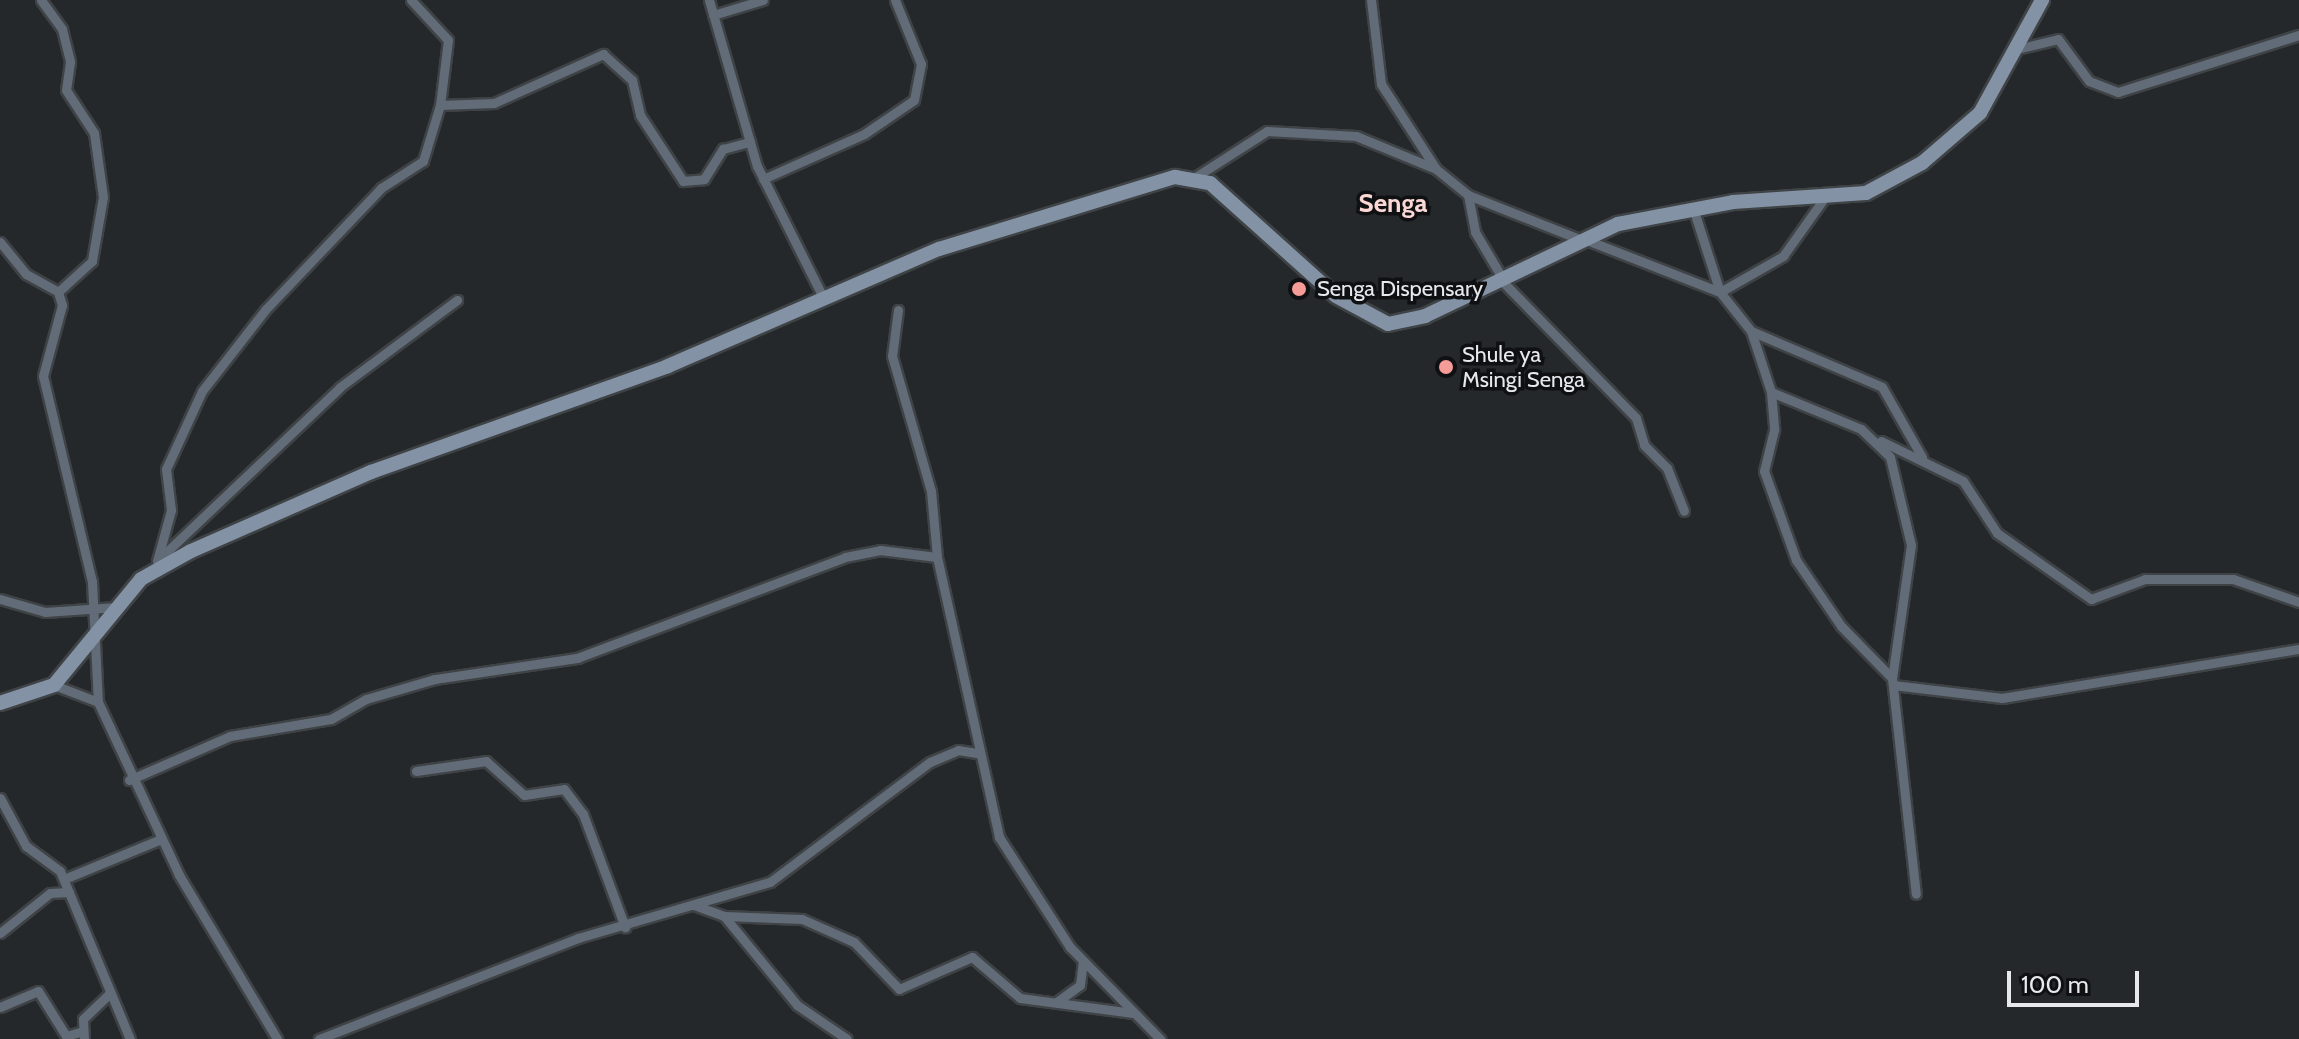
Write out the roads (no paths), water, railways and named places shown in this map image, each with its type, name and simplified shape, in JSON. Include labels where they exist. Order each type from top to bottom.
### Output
[{"type":"street","points":[[41,0],[62,29],[70,62],[66,90],[94,133],[103,197],[92,261],[58,292]]},
{"type":"street","points":[[153,567],[171,510],[166,469],[202,391],[265,310],[381,188],[423,161],[440,105],[448,40],[411,0]]},
{"type":"street","points":[[709,0],[763,179],[823,297]]},
{"type":"street","points":[[713,15],[763,0]]},
{"type":"street","points":[[763,179],[864,134],[914,100],[921,64],[895,0]]},
{"type":"street","points":[[1371,0],[1381,84],[1436,169]]},
{"type":"street","points":[[1197,176],[1336,296],[1376,320],[1415,320],[1580,238],[1693,208],[1866,193],[1929,158],[1985,107],[2042,0]]},
{"type":"street","points":[[2017,49],[2058,39],[2089,81],[2118,92],[2299,35]]},
{"type":"street","points":[[440,105],[494,103],[603,54],[632,80],[640,115],[683,181],[704,179],[723,149],[750,142]]},
{"type":"street","points":[[153,567],[371,472],[668,366],[823,297],[978,237],[1197,176],[1267,131],[1356,136],[1436,169],[1468,195],[1720,292]]},
{"type":"street","points":[[1468,195],[1475,232],[1500,277],[1636,418],[1684,511]]},
{"type":"street","points":[[1720,292],[1783,256],[1825,197]]},
{"type":"street","points":[[1693,208],[1720,292],[1751,331],[1771,392],[1774,430],[1764,471],[1796,560],[1841,626],[1892,681],[2002,698],[2299,649]]},
{"type":"street","points":[[0,242],[26,274],[58,292]]},
{"type":"street","points":[[58,292],[62,320],[43,376],[96,611],[99,631],[98,702],[129,780],[276,1039]]},
{"type":"street","points":[[0,703],[54,685],[153,567],[340,387],[457,300]]},
{"type":"street","points":[[898,310],[892,356],[931,491],[937,557],[970,680],[977,753],[1005,847],[1083,962],[1160,1039]]},
{"type":"street","points":[[1751,331],[1882,387],[1923,459]]},
{"type":"street","points":[[1771,392],[1923,459],[1971,488],[2007,542],[2091,599],[2145,579],[2233,579],[2299,602]]},
{"type":"street","points":[[1881,441],[1911,545],[1892,681],[1916,894]]},
{"type":"street","points":[[129,780],[230,736],[331,719],[366,699],[435,679],[577,658],[845,557],[880,550],[937,557]]},
{"type":"street","points":[[0,599],[23,610],[96,611],[117,607]]},
{"type":"street","points":[[54,685],[98,702]]},
{"type":"street","points":[[319,1039],[578,938],[625,927],[779,878],[930,762],[958,750],[977,753]]},
{"type":"street","points":[[416,771],[486,761],[524,795],[564,789],[583,814],[625,927]]},
{"type":"street","points":[[0,798],[26,846],[64,879],[108,995],[130,1039]]},
{"type":"street","points":[[64,879],[161,839]]},
{"type":"street","points":[[0,933],[50,893],[69,892]]},
{"type":"street","points":[[694,905],[724,916],[784,915],[811,923],[854,942],[899,989],[972,957],[1009,994],[1133,1013]]},
{"type":"street","points":[[724,916],[797,1005],[847,1039]]},
{"type":"street","points":[[1083,962],[1085,1008]]},
{"type":"street","points":[[1058,1001],[1082,978]]},
{"type":"street","points":[[0,1007],[42,992],[67,1038],[83,1035],[83,1019],[108,995]]},
{"type":"place","name":"Senga Dispensary","points":[[1299,289]]},
{"type":"place","name":"Shule ya Msingi Senga","points":[[1446,367]]},
{"type":"district","name":"Senga","points":[[1393,204]]}]
